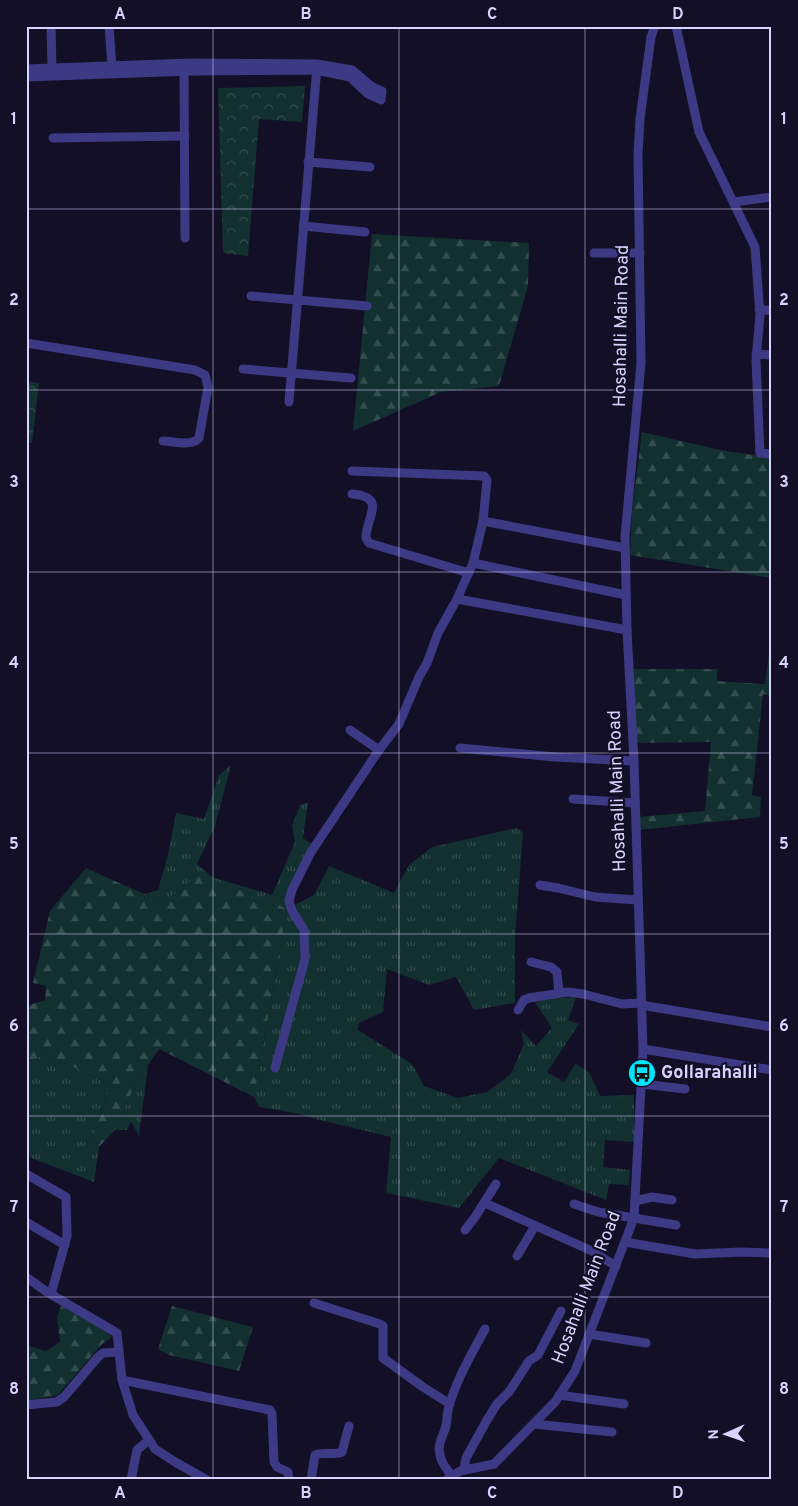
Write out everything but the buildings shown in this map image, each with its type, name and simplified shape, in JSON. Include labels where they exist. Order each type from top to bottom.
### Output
[{"type":"street","points":[[51,26],[52,68]]},
{"type":"street","points":[[109,26],[112,66]]},
{"type":"street","name":"Hosahalli Main Road","points":[[449,1478],[464,1470],[494,1464],[555,1402],[575,1371],[634,1218],[643,1049],[625,537],[641,362],[638,154],[640,119],[651,38],[655,26]]},
{"type":"street","points":[[676,26],[697,127],[755,247],[759,310],[756,354],[760,453],[772,454]]},
{"type":"street","points":[[26,69],[191,63],[316,67],[350,78],[368,94],[382,95]]},
{"type":"street","points":[[26,77],[316,67]]},
{"type":"street","points":[[288,402],[316,67]]},
{"type":"street","points":[[184,71],[185,238]]},
{"type":"street","points":[[53,138],[184,136]]},
{"type":"street","points":[[308,162],[370,167]]},
{"type":"street","points":[[734,202],[772,197]]},
{"type":"street","points":[[303,226],[365,232]]},
{"type":"street","points":[[594,253],[640,253]]},
{"type":"street","points":[[251,296],[366,306]]},
{"type":"street","points":[[759,310],[772,311]]},
{"type":"street","points":[[26,343],[196,370],[205,375],[208,387],[199,438],[196,442],[190,443],[163,441]]},
{"type":"street","points":[[756,354],[772,355]]},
{"type":"street","points":[[243,369],[351,378]]},
{"type":"street","points":[[275,1068],[305,959],[304,930],[292,911],[289,901],[292,890],[310,852],[379,750],[399,724],[438,633],[469,573],[483,521],[487,480],[484,476],[352,471]]},
{"type":"street","points":[[352,494],[362,494],[369,497],[372,502],[372,512],[366,535],[370,543],[469,573]]},
{"type":"street","points":[[483,521],[625,548]]},
{"type":"street","points":[[473,563],[626,595]]},
{"type":"street","points":[[457,599],[627,630]]},
{"type":"street","points":[[350,730],[379,750]]},
{"type":"street","points":[[460,748],[555,757],[634,761]]},
{"type":"street","points":[[573,799],[635,803]]},
{"type":"street","points":[[540,885],[595,897],[637,900]]},
{"type":"street","points":[[532,962],[551,967],[556,972],[559,993]]},
{"type":"street","points":[[518,1010],[524,1000],[529,998],[568,992],[622,1004],[641,1004],[772,1026]]},
{"type":"street","points":[[643,1049],[772,1070]]},
{"type":"street","points":[[642,1084],[686,1089]]},
{"type":"street","points":[[26,1174],[66,1197],[67,1236],[51,1294]]},
{"type":"street","points":[[464,1230],[485,1203],[496,1184]]},
{"type":"street","points":[[635,1201],[652,1198],[672,1200]]},
{"type":"street","points":[[485,1203],[592,1251],[616,1266]]},
{"type":"street","points":[[574,1204],[598,1212],[676,1225]]},
{"type":"street","points":[[26,1222],[65,1245]]},
{"type":"street","points":[[517,1256],[535,1226]]},
{"type":"street","points":[[625,1242],[695,1254],[772,1253]]},
{"type":"street","points":[[26,1277],[117,1333],[122,1380],[133,1415],[155,1449],[207,1480]]},
{"type":"street","points":[[314,1303],[383,1326],[383,1358],[450,1404]]},
{"type":"street","points":[[464,1470],[466,1458],[487,1420],[497,1404],[509,1392],[529,1361],[538,1356],[562,1311]]},
{"type":"street","points":[[449,1478],[440,1457],[440,1437],[445,1428],[450,1404],[466,1364],[485,1329]]},
{"type":"street","points":[[589,1334],[646,1343]]},
{"type":"street","points":[[26,1406],[57,1402],[64,1397],[103,1354],[118,1352]]},
{"type":"street","points":[[122,1380],[270,1410],[272,1414],[274,1462],[276,1467],[288,1472],[289,1480]]},
{"type":"street","points":[[559,1395],[624,1404]]},
{"type":"street","points":[[534,1424],[612,1432]]},
{"type":"street","points":[[311,1480],[315,1455],[338,1454],[342,1452],[349,1426]]},
{"type":"street","points":[[131,1480],[137,1450],[149,1440]]},
{"type":"green space","points":[[305,86],[302,122],[259,119],[248,256],[223,253],[218,88]]},
{"type":"green space","points":[[372,234],[529,243],[528,286],[499,386],[441,392],[353,431]]},
{"type":"green space","points":[[26,381],[39,383],[32,443],[26,443]]},
{"type":"green space","points":[[642,432],[720,450],[772,458],[772,578],[630,555],[632,511]]},
{"type":"green space","points":[[772,630],[772,696],[763,694],[752,795],[761,797],[760,817],[639,830],[638,817],[705,811],[711,742],[636,743],[633,669],[717,669],[717,681],[765,684]]},
{"type":"green space","points":[[231,765],[215,826],[197,864],[212,877],[272,895],[295,842],[292,826],[300,805],[308,802],[303,838],[312,844],[287,909],[184,889],[146,906],[144,894],[158,890],[168,855],[176,813],[204,819],[219,775]]},
{"type":"green space","points":[[517,828],[523,833],[515,937],[515,1003],[474,1010],[456,977],[429,985],[387,969],[383,1012],[359,1023],[358,1030],[412,1064],[424,1086],[458,1098],[487,1092],[511,1074],[524,1044],[521,1030],[536,1046],[552,1028],[535,1002],[576,997],[568,1020],[579,1024],[547,1072],[564,1082],[575,1064],[589,1072],[600,1096],[634,1095],[634,1142],[605,1140],[603,1167],[630,1170],[629,1185],[609,1184],[606,1200],[499,1158],[459,1208],[386,1193],[391,1137],[300,1114],[259,1107],[254,1097],[287,909],[314,895],[329,866],[394,893],[409,865],[432,847]]},
{"type":"green space","points":[[86,868],[144,894],[146,906],[184,889],[196,873],[287,909],[254,1097],[159,1049],[136,1082],[115,1130],[99,1147],[92,1138],[111,1085],[46,1054],[26,1063],[26,1006],[45,1000],[46,986],[33,983],[50,911]]},
{"type":"green space","points":[[46,1054],[111,1085],[92,1138],[99,1147],[94,1182],[26,1156],[26,1063]]},
{"type":"green space","points":[[148,1065],[139,1136],[131,1121],[127,1130],[115,1130],[136,1082]]},
{"type":"green space","points":[[61,1306],[102,1327],[112,1337],[101,1345],[58,1395],[26,1401],[26,1345],[46,1351],[60,1342],[57,1317]]},
{"type":"green space","points":[[172,1306],[253,1327],[239,1371],[169,1355],[158,1349]]},
{"type":"place","name":"Gollarahalli","points":[[642,1073]]}]
